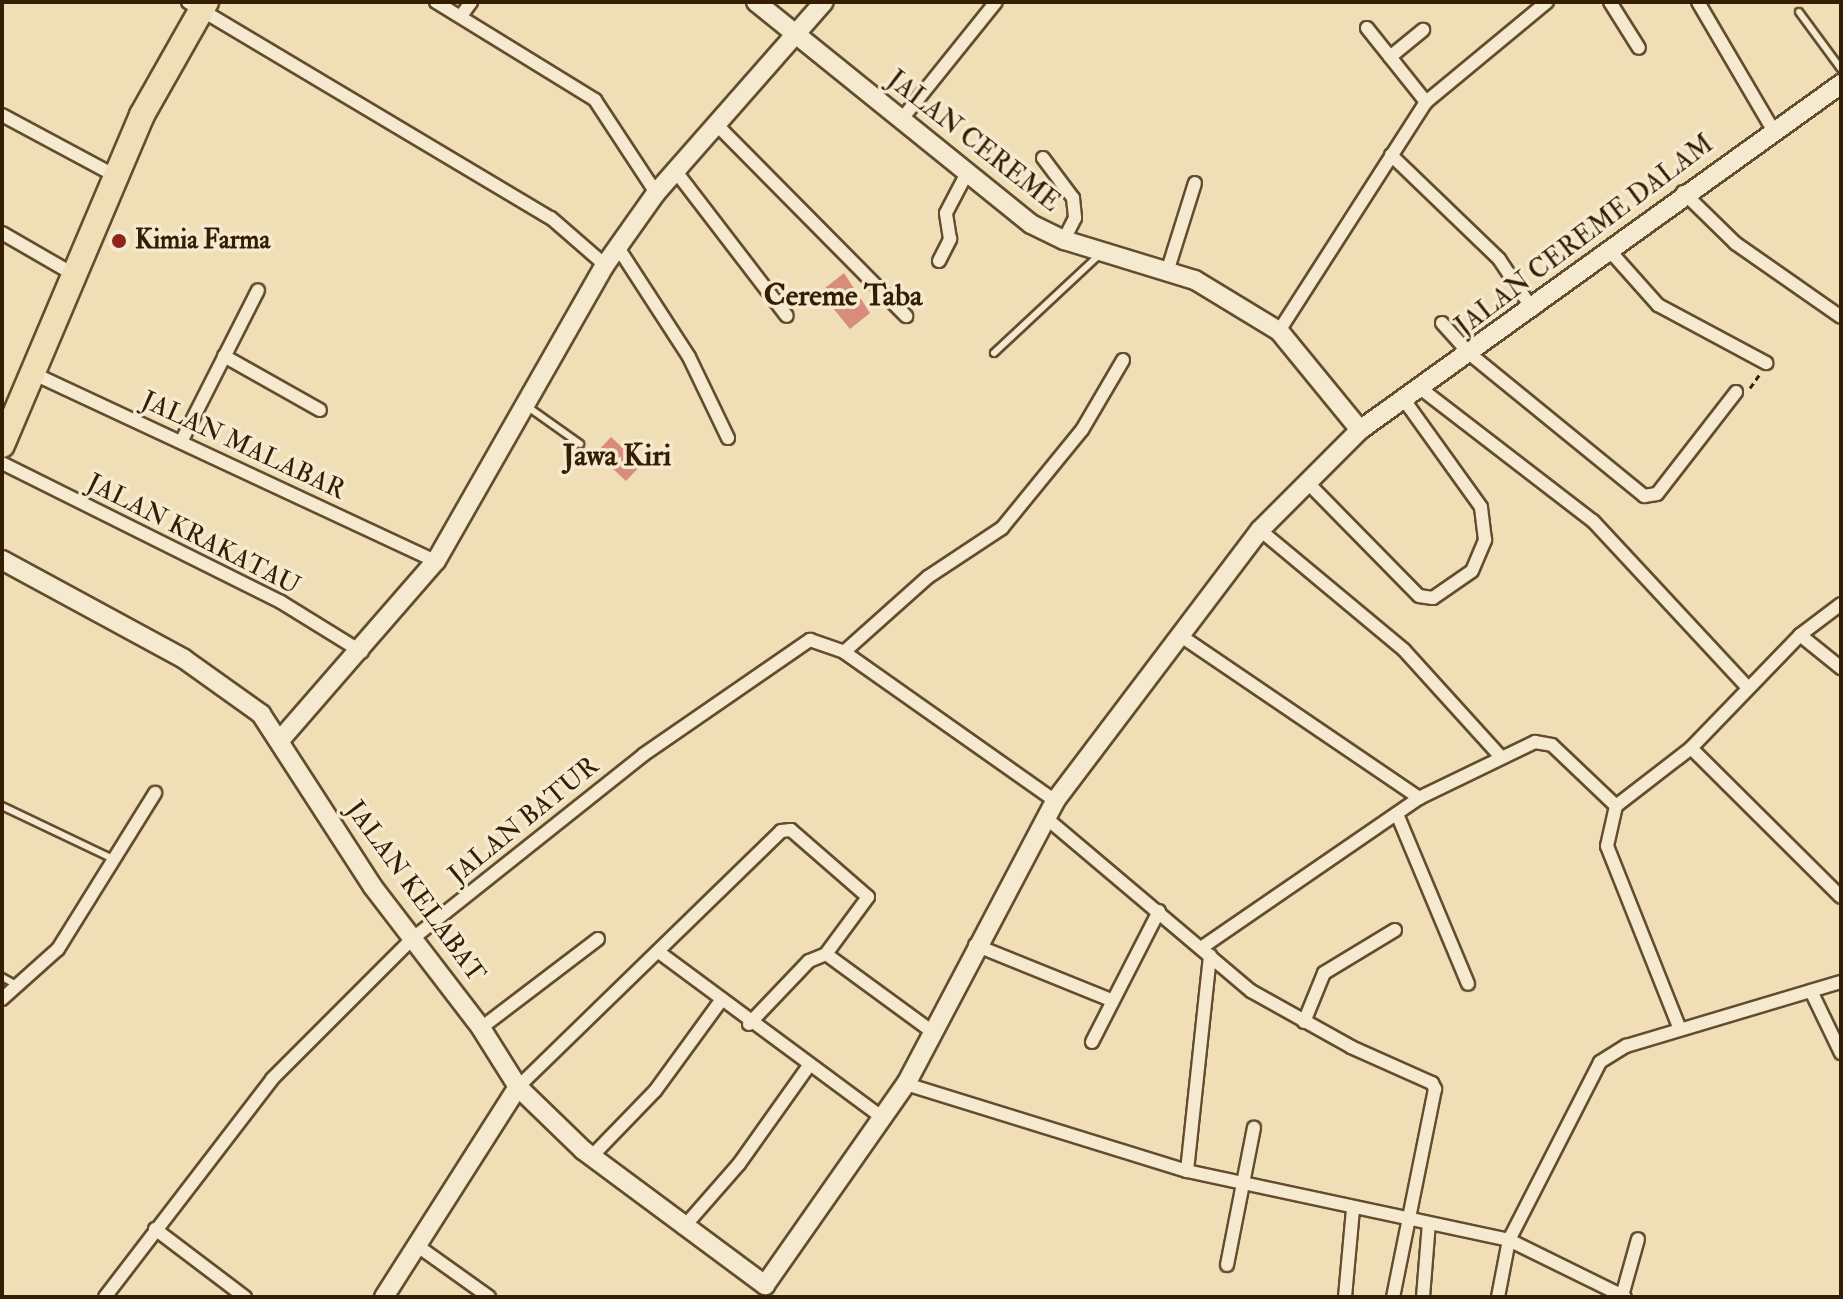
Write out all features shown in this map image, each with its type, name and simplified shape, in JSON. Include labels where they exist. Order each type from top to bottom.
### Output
[{"type":"highway","points":[[2,445],[30,372],[116,176],[198,5]]},
{"type":"street","points":[[436,2],[595,100],[656,193]]},
{"type":"street","points":[[461,16],[471,2]]},
{"type":"street","name":"JALAN CEREME","points":[[756,2],[1031,224],[1064,240],[1168,269],[1232,299],[1279,331],[1360,430]]},
{"type":"street","points":[[281,739],[362,652],[436,561],[605,265],[656,193],[824,2]]},
{"type":"street","points":[[901,120],[996,2]]},
{"type":"street","points":[[1279,331],[1426,102],[1547,2]]},
{"type":"street","points":[[1610,2],[1639,48]]},
{"type":"street","points":[[1698,2],[1773,130]]},
{"type":"street","points":[[198,5],[551,218],[605,265]]},
{"type":"street","points":[[1367,28],[1426,102]]},
{"type":"street","points":[[1390,57],[1423,30]]},
{"type":"street","name":"JALAN CEREME DALAM","points":[[763,1291],[906,1084],[930,1030],[1050,809],[1178,634],[1260,530],[1360,430],[1533,310],[1683,192],[1841,84]]},
{"type":"street","points":[[2,115],[116,176]]},
{"type":"street","points":[[715,123],[906,316]]},
{"type":"street","points":[[1391,155],[1499,259],[1533,310]]},
{"type":"street","points":[[1043,158],[1073,198],[1075,218],[1064,240]]},
{"type":"street","points":[[674,169],[787,316]]},
{"type":"street","points":[[939,261],[950,239],[946,213],[967,173]]},
{"type":"street","points":[[1168,269],[1195,183]]},
{"type":"street","points":[[1683,192],[1735,243],[1841,317]]},
{"type":"street","points":[[2,233],[73,274]]},
{"type":"street","points":[[617,246],[689,357],[728,438]]},
{"type":"street","points":[[1609,250],[1658,305],[1766,363]]},
{"type":"street","points":[[181,442],[258,290]]},
{"type":"street","points":[[1442,323],[1470,354],[1644,496],[1657,494],[1736,392]]},
{"type":"street","points":[[224,356],[320,410]]},
{"type":"street","points":[[844,652],[928,577],[1002,528],[1082,430],[1123,360]]},
{"type":"street","name":"JALAN MALABAR","points":[[30,372],[436,561]]},
{"type":"street","points":[[1420,388],[1593,521],[1748,688]]},
{"type":"street","points":[[1306,481],[1419,596],[1433,598],[1472,571],[1485,540],[1481,507],[1404,400]]},
{"type":"street","name":"JALAN KRAKATAU","points":[[2,463],[281,602],[362,652]]},
{"type":"street","points":[[1260,530],[1404,650],[1500,756]]},
{"type":"street","name":"JALAN KELABAT","points":[[2,560],[184,659],[240,696],[281,739],[350,854],[481,1028],[518,1087],[591,1157],[763,1291]]},
{"type":"street","points":[[1680,1029],[1607,846],[1616,806],[1691,748],[1800,635],[1841,604]]},
{"type":"street","points":[[1178,634],[1419,798]]},
{"type":"street","points":[[1800,635],[1841,668]]},
{"type":"street","name":"JALAN BATUR","points":[[105,1297],[272,1079],[412,939],[643,755],[796,648],[824,640],[1050,809],[1159,911],[1251,991],[1304,1022],[1424,1076],[1435,1089],[1406,1219]]},
{"type":"street","points":[[1187,1171],[1206,952],[1419,798],[1500,756],[1535,742],[1552,745],[1616,806]]},
{"type":"street","points":[[1691,748],[1836,882],[1841,897]]},
{"type":"street","points":[[2,999],[58,949],[111,858],[155,793]]},
{"type":"street","points":[[1397,814],[1468,984]]},
{"type":"street","points":[[384,1297],[518,1087],[660,953],[773,836],[787,829],[868,897],[826,954],[809,961],[749,1024]]},
{"type":"street","points":[[1092,1042],[1159,911]]},
{"type":"street","points":[[1304,1022],[1324,973],[1395,930]]},
{"type":"street","points":[[481,1028],[598,939]]},
{"type":"street","points":[[975,945],[1111,1000]]},
{"type":"street","points":[[660,953],[749,1024],[884,1119]]},
{"type":"street","points":[[826,954],[930,1030]]},
{"type":"street","points":[[1498,1297],[1509,1240],[1600,1062],[1626,1046],[1841,982]]},
{"type":"street","points":[[1811,991],[1841,1053]]},
{"type":"street","points":[[591,1157],[655,1091],[720,1002]]},
{"type":"street","points":[[683,1228],[808,1067]]},
{"type":"street","points":[[906,1084],[1187,1171],[1509,1240],[1624,1296],[1638,1239]]},
{"type":"street","points":[[1227,1265],[1246,1185],[1254,1128]]},
{"type":"street","points":[[1345,1297],[1353,1209]]},
{"type":"street","points":[[1393,1297],[1406,1219]]},
{"type":"street","points":[[1423,1297],[1429,1223]]},
{"type":"street","points":[[155,1229],[245,1297]]},
{"type":"street","points":[[415,1244],[489,1297]]},
{"type":"lane","points":[[1799,12],[1841,69]]},
{"type":"lane","points":[[994,353],[1103,252]]},
{"type":"lane","points":[[525,405],[580,444]]},
{"type":"lane","points":[[2,806],[111,858]]},
{"type":"lane","points":[[2,977],[18,986]]},
{"type":"path","points":[[1736,392],[1749,390],[1766,363]]},
{"type":"building","points":[[844,273],[870,313],[850,329],[820,292]]},
{"type":"building","points":[[611,437],[641,465],[626,481],[596,453]]},
{"type":"place","name":"Kimia Farma","points":[[119,241]]},
{"type":"district","name":"Cereme Taba","points":[[843,296]]},
{"type":"district","name":"Jawa Kiri","points":[[617,456]]}]
